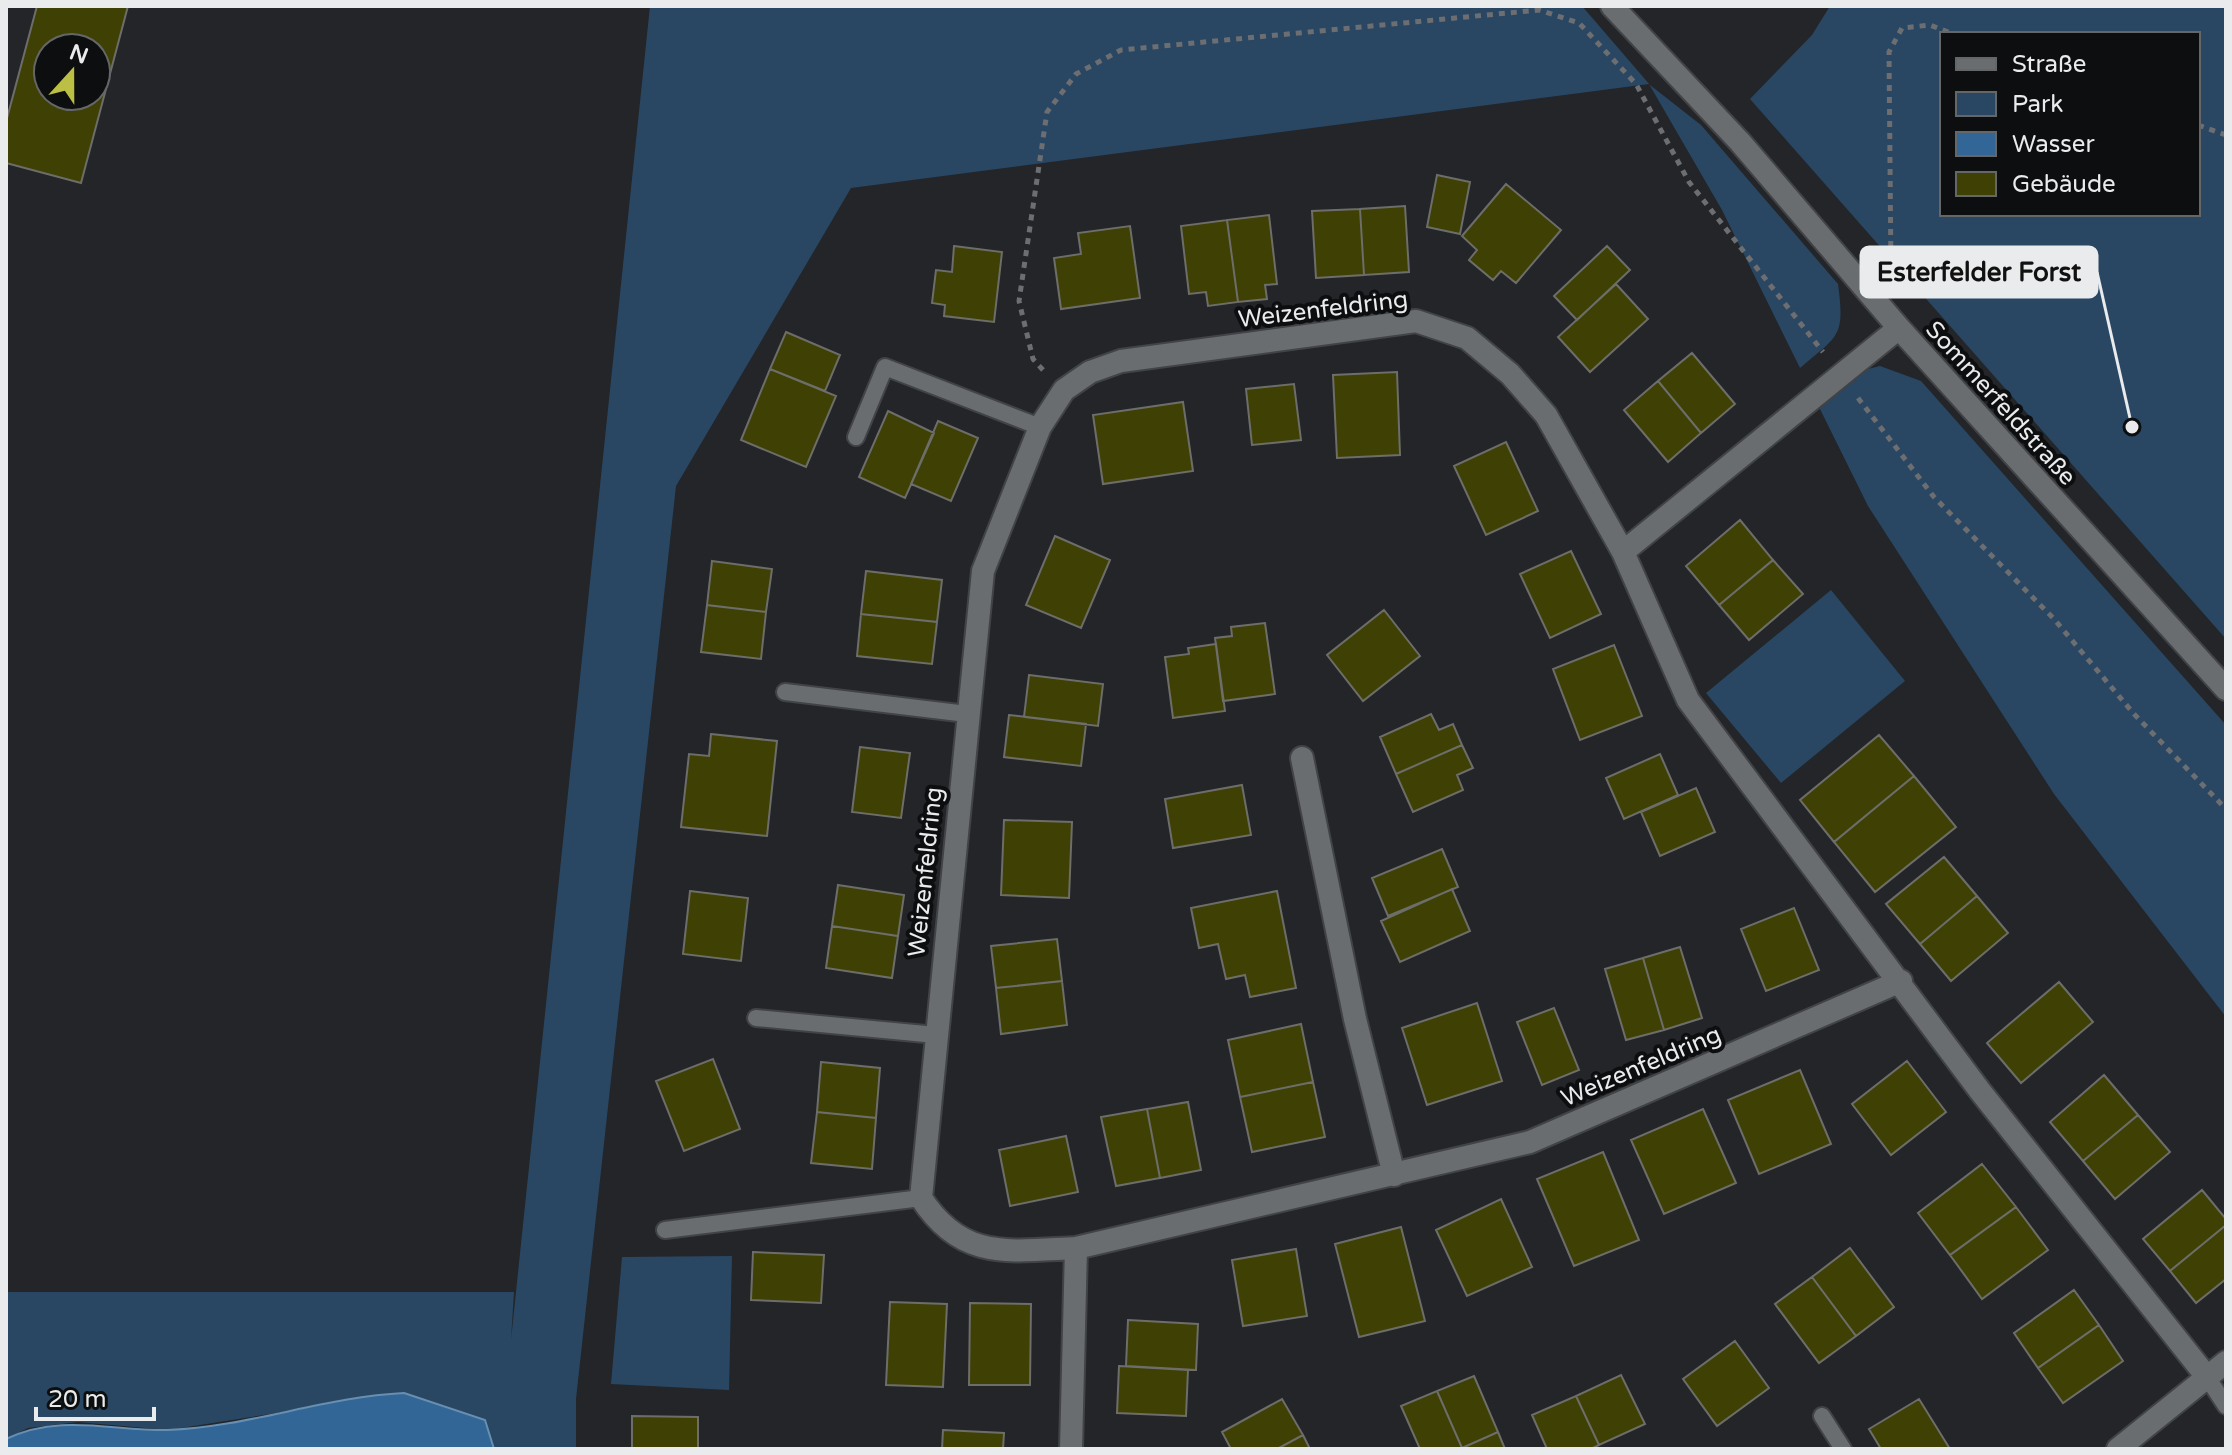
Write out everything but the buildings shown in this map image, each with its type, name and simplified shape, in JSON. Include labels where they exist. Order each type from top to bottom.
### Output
[{"type":"street","name":"Sommerfeldstraße","points":[[1612,6],[1740,142],[1874,300],[2226,689]]},
{"type":"street","name":"Weizenfeldring","points":[[1901,981],[1530,1142],[1076,1248],[1018,1250],[959,1240],[936,1222],[921,1198],[983,571],[1040,427],[1064,390],[1090,372],[1121,361],[1416,321],[1443,327],[1467,338],[1510,374],[1546,415],[1623,552],[1688,700],[1901,981],[1989,1103],[2207,1377]]},
{"type":"street","points":[[1623,552],[1899,328]]},
{"type":"street","points":[[1302,758],[1355,1019],[1394,1175]]},
{"type":"street","points":[[1071,1449],[1076,1248]]},
{"type":"street","points":[[2118,1449],[2226,1362]]},
{"type":"lane","points":[[856,437],[885,367],[1040,427]]},
{"type":"lane","points":[[785,692],[967,714]]},
{"type":"lane","points":[[756,1018],[936,1035]]},
{"type":"lane","points":[[665,1230],[921,1198]]},
{"type":"lane","points":[[2207,1377],[2226,1406]]},
{"type":"lane","points":[[1822,1416],[1843,1449]]},
{"type":"path","points":[[1064,390],[1033,359],[1019,301],[1047,112],[1076,74],[1121,50],[1539,10],[1579,23],[1636,84],[1689,182],[1934,497],[2054,619],[2134,714],[2226,809]]},
{"type":"path","points":[[1874,300],[1891,280],[1889,52],[1902,28],[1930,25],[1948,32]]},
{"type":"path","points":[[2200,126],[2226,135]]},
{"type":"green space","points":[[650,6],[1582,6],[1650,85],[1701,125],[1838,284],[1839,325],[1831,341],[1800,368],[1722,210],[1649,84],[851,188],[676,486],[576,1399],[576,1449],[494,1449],[485,1420],[404,1393],[168,1430],[78,1422],[28,1428],[6,1439],[6,1292],[514,1292],[511,1340]]},
{"type":"green space","points":[[1830,6],[2226,6],[2226,639],[1750,99],[1812,35]]},
{"type":"green space","points":[[1880,366],[1921,381],[2226,725],[2226,1017],[2054,794],[1868,506],[1819,407],[1860,371]]},
{"type":"green space","points":[[1831,590],[1905,681],[1781,783],[1706,693]]},
{"type":"green space","points":[[732,1256],[729,1390],[611,1384],[622,1257]]},
{"type":"water","points":[[404,1393],[485,1420],[494,1449],[6,1449],[6,1439],[46,1427],[198,1428],[345,1400]]},
{"type":"place","name":"Esterfelder Forst","points":[[2132,427]]}]
